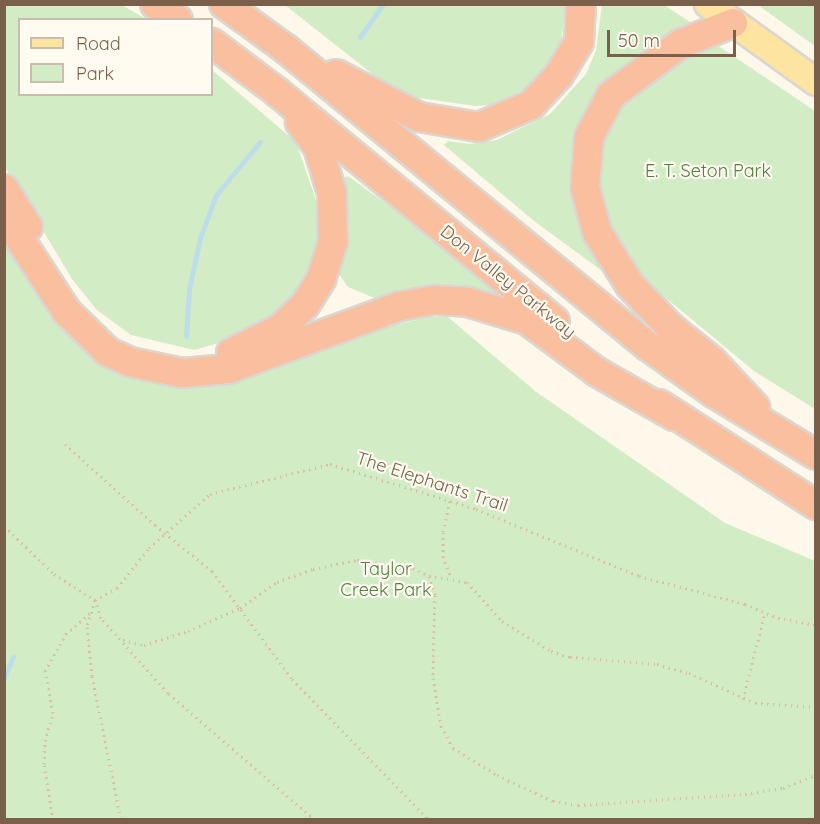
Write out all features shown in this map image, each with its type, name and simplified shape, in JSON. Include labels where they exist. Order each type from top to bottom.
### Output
[{"type":"highway","points":[[155,4],[175,18]]},
{"type":"highway","points":[[224,4],[286,49],[648,345],[781,435],[816,455]]},
{"type":"highway","points":[[286,49],[419,117],[479,127],[531,105],[559,75],[579,42],[581,4]]},
{"type":"highway","points":[[733,23],[680,44],[611,95],[589,137],[585,187],[597,232],[630,285],[671,328],[712,361],[781,435]]},
{"type":"highway","name":"Don Valley Parkway","points":[[213,44],[277,92],[674,416],[816,505]]},
{"type":"highway","points":[[4,189],[74,300],[102,328],[120,341],[159,356],[222,357],[280,328],[305,305],[321,279],[333,242],[332,194],[318,147],[277,92]]},
{"type":"highway","points":[[4,215],[66,312],[108,352],[130,362],[182,373],[228,369],[400,306],[435,300],[468,302],[527,320],[597,372],[674,416]]},
{"type":"main road","points":[[708,4],[816,81]]},
{"type":"path","points":[[65,444],[165,534],[212,571],[292,679],[429,819]]},
{"type":"path","name":"The Elephants Trail","points":[[95,600],[117,588],[165,534],[210,494],[330,464],[450,501],[564,543],[639,576],[765,613],[816,625]]},
{"type":"path","points":[[450,501],[442,532],[442,556],[451,578]]},
{"type":"path","points":[[4,526],[54,574],[95,600],[101,618],[168,693],[315,819]]},
{"type":"path","points":[[122,640],[144,645],[188,631],[240,608],[277,582],[313,568],[357,560],[413,568],[429,576],[467,582],[502,621],[551,651],[570,657],[657,664],[689,673],[743,699],[816,707]]},
{"type":"path","points":[[429,576],[435,595],[434,678],[441,726],[453,748],[496,775],[553,801],[578,805],[745,794],[783,788],[816,775]]},
{"type":"path","points":[[95,600],[87,627],[92,676],[121,819]]},
{"type":"path","points":[[53,819],[44,764],[45,741],[53,713],[45,671],[66,634],[92,611]]},
{"type":"path","points":[[743,699],[765,613]]},
{"type":"green space","points":[[566,4],[561,43],[547,69],[528,87],[494,105],[475,106],[399,95],[285,5]]},
{"type":"green space","points":[[5,5],[122,5],[144,18],[18,18],[18,96],[213,96],[213,71],[296,142],[318,206],[317,240],[303,281],[280,309],[247,335],[194,350],[131,335],[97,310],[72,279],[5,167]]},
{"type":"green space","points":[[602,5],[664,5],[693,24],[595,102],[596,252],[605,273],[534,221],[444,145],[448,141],[470,144],[497,140],[550,114],[586,74],[596,50]]},
{"type":"green space","points":[[758,5],[815,5],[815,46]]},
{"type":"green space","name":"E. T. Seton Park","points":[[703,45],[717,45],[815,111],[815,409],[754,371],[654,288],[623,249],[607,214],[599,181],[601,148],[619,105]]},
{"type":"green space","points":[[348,176],[418,227],[500,294],[449,285],[419,286],[377,299],[348,287],[339,274],[348,238],[343,178]]},
{"type":"green space","name":"Taylor Creek Park","points":[[4,236],[64,329],[83,349],[118,372],[178,388],[230,381],[373,330],[428,317],[448,317],[535,391],[725,523],[815,561],[815,819],[5,819]]},
{"type":"waterway","points":[[360,37],[383,4]]},
{"type":"waterway","points":[[186,336],[189,289],[200,238],[216,195],[260,142]]},
{"type":"waterway","points":[[4,678],[13,657]]}]
